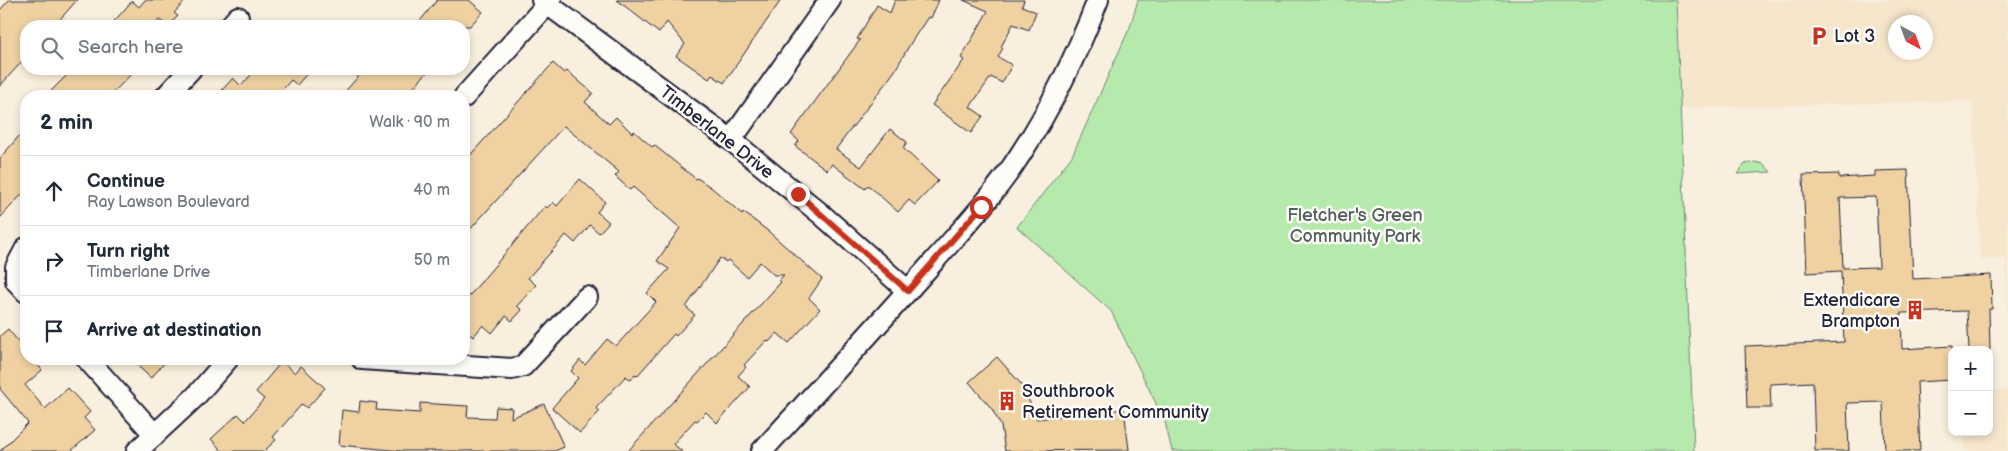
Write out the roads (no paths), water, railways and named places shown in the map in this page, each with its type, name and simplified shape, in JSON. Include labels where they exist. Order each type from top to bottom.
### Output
[{"type":"street","points":[[731,140],[830,0]]},
{"type":"street","points":[[762,451],[908,291],[981,207],[1019,157],[1054,98],[1081,44],[1098,0]]},
{"type":"street","points":[[470,90],[547,2]]},
{"type":"street","name":"Timberlane Drive","points":[[547,2],[731,140],[821,214],[908,291]]},
{"type":"street","points":[[172,90],[185,75]]},
{"type":"street","points":[[20,259],[16,267],[16,281],[20,285]]},
{"type":"street","points":[[452,365],[512,369],[523,366],[587,297]]},
{"type":"street","points":[[92,365],[156,435]]},
{"type":"street","points":[[137,451],[195,397],[223,365]]},
{"type":"place","name":"Lot 3","points":[[1819,36]]},
{"type":"place","name":"Extendicare Brampton","points":[[1915,310]]},
{"type":"place","name":"Southbrook Retirement Community","points":[[1007,401]]},
{"type":"park label","name":"Fletcher's Green Community Park","points":[[1355,225]]}]
